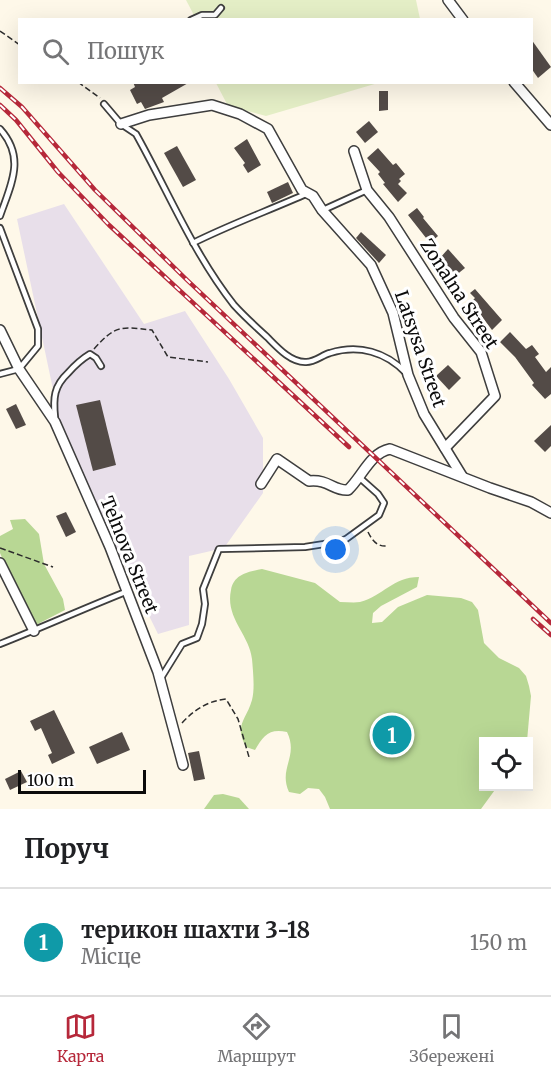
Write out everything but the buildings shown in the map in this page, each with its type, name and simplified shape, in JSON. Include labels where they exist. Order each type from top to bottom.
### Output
[{"type":"street","points":[[448,0],[462,18]]},
{"type":"street","points":[[516,84],[551,125]]},
{"type":"street","name":"Latsysa Street","points":[[121,124],[149,115],[212,105],[240,114],[268,129],[302,190],[313,196],[322,210],[371,265],[393,313],[408,375],[424,414],[462,476]]},
{"type":"street","name":"Zonalna Street","points":[[354,151],[367,190],[389,217],[454,318],[481,352],[495,396],[445,448]]},
{"type":"street","name":"Telnova Street","points":[[0,330],[19,369],[55,422],[128,591],[160,680],[183,765]]},
{"type":"street","points":[[261,484],[277,459],[309,482],[321,480],[342,490],[348,490],[374,458],[390,449],[531,502],[551,513]]},
{"type":"street","points":[[0,562],[33,631]]},
{"type":"lane","points":[[195,18],[202,15],[215,15],[221,8]]},
{"type":"lane","points":[[104,104],[121,124],[136,134],[193,243],[235,305],[283,353],[304,362],[329,353],[364,350],[379,353],[398,364],[408,375]]},
{"type":"lane","points":[[0,129],[9,140],[16,166],[0,216]]},
{"type":"lane","points":[[322,210],[367,190]]},
{"type":"lane","points":[[193,243],[229,225],[308,193]]},
{"type":"lane","points":[[0,228],[38,329],[38,346],[19,369],[0,374]]},
{"type":"lane","points":[[55,422],[54,394],[59,381],[78,361],[90,354],[101,366]]},
{"type":"lane","points":[[160,680],[182,644],[197,638],[205,604],[203,589],[219,549],[326,545],[346,539],[379,515],[384,503],[378,494],[359,477]]},
{"type":"lane","points":[[0,644],[128,591]]},
{"type":"path","points":[[0,31],[18,44]]},
{"type":"path","points":[[81,84],[96,94],[104,104]]},
{"type":"path","points":[[90,354],[107,334],[118,328],[132,328],[152,330],[168,357],[208,362]]},
{"type":"path","points":[[365,526],[374,542],[387,546]]},
{"type":"path","points":[[0,548],[52,567]]},
{"type":"path","points":[[173,732],[194,710],[226,699],[238,719],[249,757]]},
{"type":"shaded area","points":[[64,204],[144,324],[185,311],[229,379],[263,438],[263,493],[224,548],[189,556],[189,625],[158,634],[64,443],[54,404],[54,394],[17,219]]},
{"type":"green space","points":[[186,0],[416,0],[420,18],[195,18]]},
{"type":"green space","points":[[217,84],[375,84],[266,116],[228,106]]},
{"type":"green space","points":[[25,519],[39,534],[44,564],[63,599],[65,610],[32,627],[0,553],[0,536],[13,529],[10,520]]},
{"type":"green space","points":[[262,569],[315,583],[340,602],[360,602],[402,580],[419,577],[417,587],[381,606],[373,613],[372,623],[382,622],[398,607],[427,595],[461,598],[472,602],[478,610],[484,643],[499,658],[519,668],[526,676],[531,696],[527,737],[479,737],[479,791],[494,791],[481,809],[330,809],[319,789],[308,788],[300,794],[289,792],[286,776],[291,749],[287,732],[276,731],[267,734],[255,750],[246,747],[241,733],[242,723],[253,696],[254,680],[250,650],[234,618],[230,600],[235,580],[247,573]]},
{"type":"green space","points":[[223,794],[239,798],[249,809],[204,809],[214,795]]},
{"type":"railway","points":[[0,88],[22,107],[95,190],[187,280],[551,623]]},
{"type":"railway","points":[[0,105],[16,120],[58,172],[109,225],[349,447]]},
{"type":"railway","points":[[533,619],[551,635]]},
{"type":"place","name":"терикон шахти 3-18","points":[[392,735]]}]
